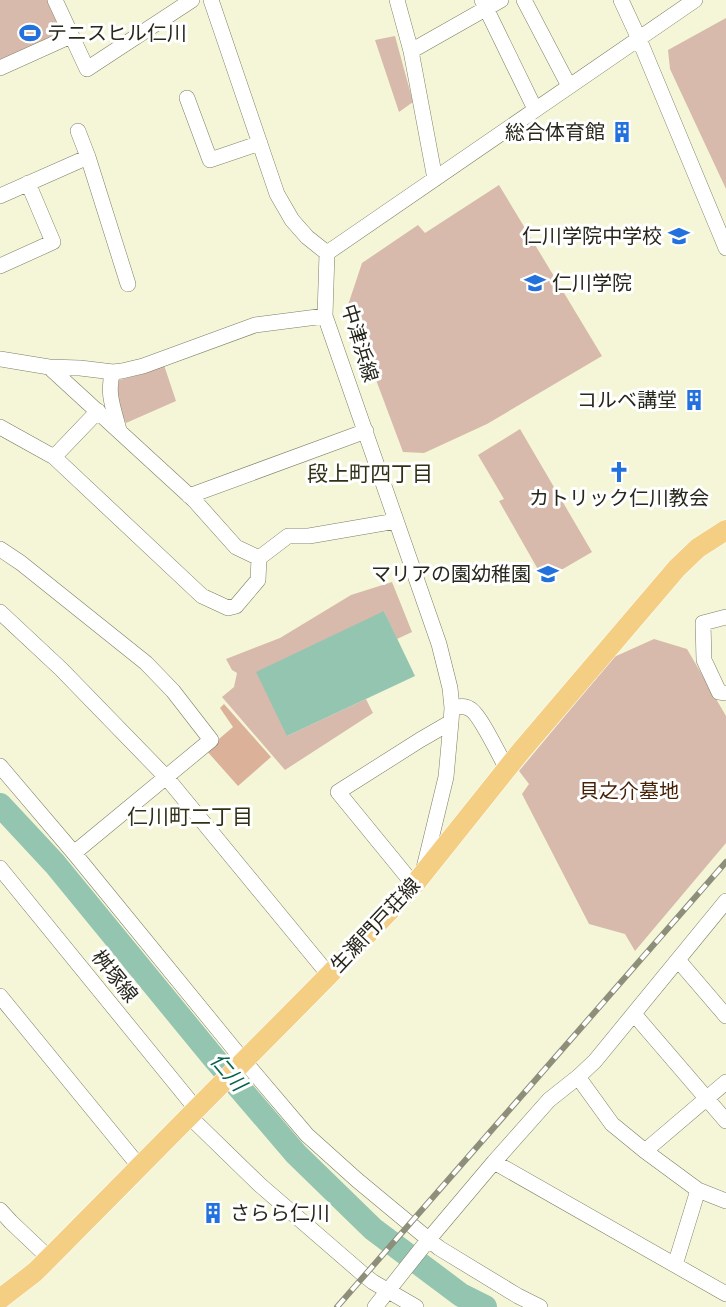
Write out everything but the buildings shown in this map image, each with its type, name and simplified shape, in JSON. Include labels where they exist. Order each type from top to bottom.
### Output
[{"type":"main road","name":"生瀬門戸荘線","points":[[0,1299],[35,1272],[329,975],[418,879],[507,769],[677,568],[698,548],[726,530]]},
{"type":"street","points":[[55,0],[87,69],[192,0]]},
{"type":"street","points":[[211,0],[277,194],[292,220],[307,237],[327,253],[695,0]]},
{"type":"street","points":[[397,0],[411,51],[435,179]]},
{"type":"street","points":[[411,51],[484,4],[501,0]]},
{"type":"street","points":[[524,0],[569,86]]},
{"type":"street","points":[[621,0],[726,248]]},
{"type":"street","points":[[484,4],[535,109]]},
{"type":"street","points":[[0,68],[71,36]]},
{"type":"street","points":[[187,98],[210,160],[260,143]]},
{"type":"street","points":[[78,131],[128,284]]},
{"type":"street","points":[[0,196],[88,157]]},
{"type":"street","points":[[0,265],[53,242],[28,183]]},
{"type":"street","name":"中津浜線","points":[[327,253],[325,316],[439,644],[450,688],[451,715],[446,777],[418,879]]},
{"type":"street","points":[[0,359],[49,367],[114,372],[143,366],[255,325],[325,316]]},
{"type":"street","points":[[49,367],[189,496],[236,548],[259,558]]},
{"type":"street","points":[[114,372],[109,383],[110,395],[119,430]]},
{"type":"street","points":[[54,457],[98,411]]},
{"type":"street","points":[[0,427],[54,457],[202,596],[228,608],[236,606],[258,580],[259,558]]},
{"type":"street","points":[[189,496],[366,431]]},
{"type":"street","points":[[259,558],[288,536],[309,536],[396,521]]},
{"type":"street","points":[[0,549],[21,562],[146,663],[173,691],[211,740],[74,852]]},
{"type":"street","points":[[0,612],[61,669],[166,777],[329,975]]},
{"type":"street","points":[[726,617],[704,623],[704,660],[719,692],[726,693]]},
{"type":"street","points":[[418,879],[338,792],[420,740],[464,706],[472,709],[507,769]]},
{"type":"street","points":[[0,766],[74,852],[241,1064],[307,1135],[428,1241],[540,1307]]},
{"type":"street","points":[[434,827],[441,832],[451,833],[459,829]]},
{"type":"street","name":"桝塚線","points":[[0,868],[196,1111],[268,1193],[373,1282],[389,1288],[416,1307]]},
{"type":"street","points":[[375,1307],[494,1161],[549,1100],[596,1061],[726,901]]},
{"type":"street","points":[[678,960],[726,1016]]},
{"type":"street","points":[[0,996],[139,1167]]},
{"type":"street","points":[[634,1014],[726,1121]]},
{"type":"street","points":[[578,1077],[612,1124],[698,1190],[726,1201]]},
{"type":"street","points":[[645,1151],[726,1082]]},
{"type":"street","points":[[494,1161],[726,1294]]},
{"type":"street","points":[[675,1266],[698,1190]]},
{"type":"street","points":[[0,1210],[49,1258]]},
{"type":"green space","name":"テニスヒル仁川","points":[[0,0],[49,0],[62,29],[56,37],[0,61]]},
{"type":"green space","points":[[726,18],[726,189],[670,69],[668,50]]},
{"type":"green space","points":[[395,36],[413,102],[399,112],[375,40]]},
{"type":"green space","points":[[499,185],[602,356],[487,424],[424,453],[403,452],[348,305],[362,263],[418,225],[425,233]]},
{"type":"green space","points":[[164,365],[176,401],[126,423],[114,395],[116,381],[143,374]]},
{"type":"green space","points":[[520,429],[592,552],[544,580],[499,501],[504,499],[478,455]]},
{"type":"green space","points":[[392,582],[412,632],[397,639],[384,611],[287,736],[366,699],[373,713],[285,770],[222,697],[234,687],[237,673],[232,670],[226,659],[280,638],[351,595]]},
{"type":"green space","name":"貝之介墓地","points":[[654,639],[687,649],[726,716],[726,843],[635,951],[625,934],[589,924],[522,794],[529,784],[519,771],[614,657]]},
{"type":"shaded area","points":[[384,611],[415,676],[287,736],[256,672]]},
{"type":"shaded area","points":[[224,704],[271,757],[238,786],[206,750],[233,727],[220,708]]},
{"type":"waterway","name":"仁川","points":[[0,805],[55,864],[213,1057],[296,1154],[373,1229],[461,1295],[485,1307]]},
{"type":"railway","points":[[337,1307],[726,862]]},
{"type":"place","name":"テニスヒル仁川","points":[[30,33]]},
{"type":"place","name":"総合体育館","points":[[622,132]]},
{"type":"place","name":"仁川学院中学校","points":[[679,236]]},
{"type":"place","name":"仁川学院","points":[[535,283]]},
{"type":"place","name":"コルベ講堂","points":[[694,400]]},
{"type":"place","name":"カトリック仁川教会","points":[[619,472]]},
{"type":"place","name":"マリアの園幼稚園","points":[[548,574]]},
{"type":"place","name":"さらら仁川","points":[[213,1213]]},
{"type":"district","name":"段上町四丁目","points":[[370,474]]},
{"type":"district","name":"仁川町二丁目","points":[[190,817]]}]
